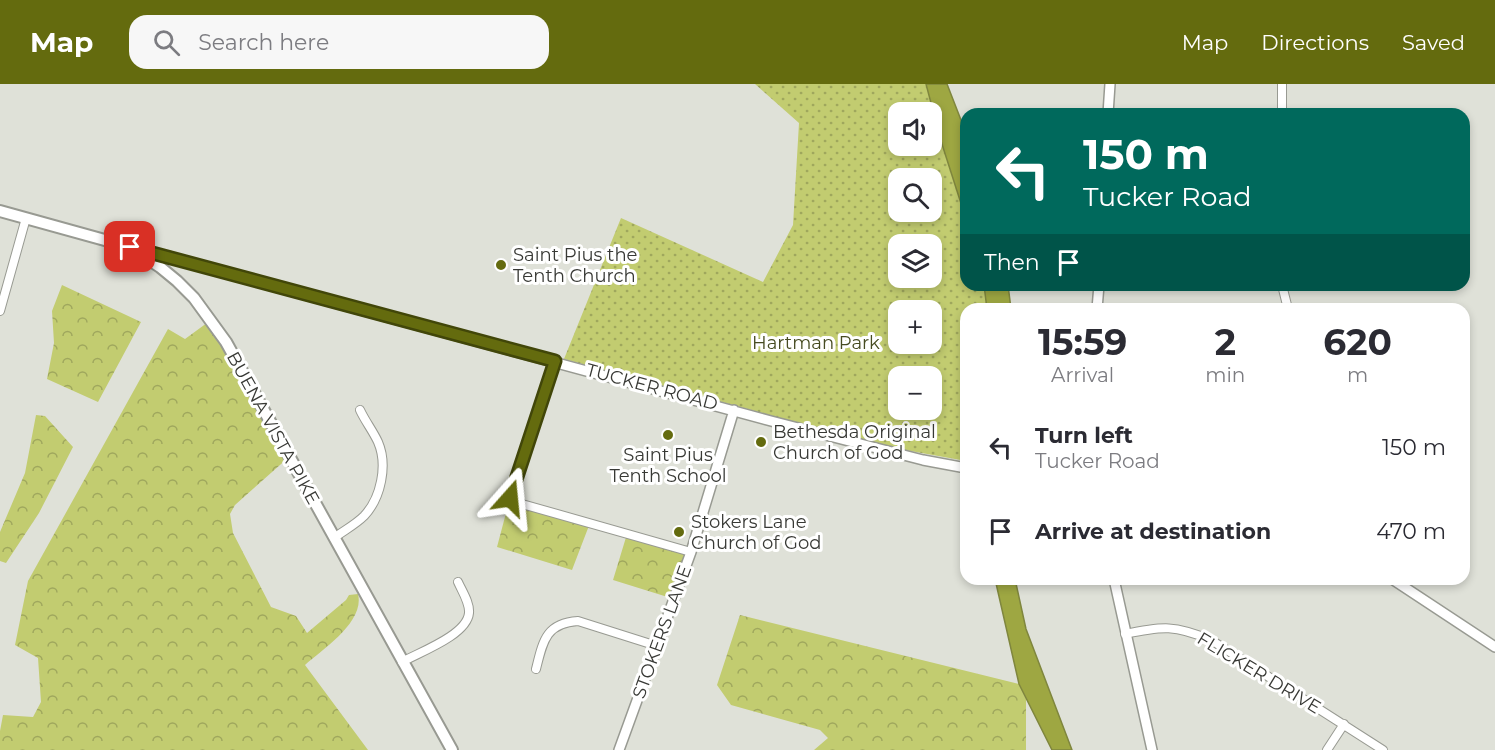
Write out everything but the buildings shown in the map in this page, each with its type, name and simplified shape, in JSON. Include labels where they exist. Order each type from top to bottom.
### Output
[{"type":"main road","name":"BUENA VISTA PIKE","points":[[0,211],[130,247],[177,281],[211,320],[226,342],[452,750]]},
{"type":"street","points":[[1108,108],[1110,84]]},
{"type":"street","points":[[1282,84],[1282,108]]},
{"type":"street","points":[[0,311],[26,218]]},
{"type":"street","name":"TUCKER ROAD","points":[[130,247],[734,410],[923,460],[960,467]]},
{"type":"street","points":[[555,361],[510,498],[516,502],[691,552]]},
{"type":"street","points":[[334,538],[363,517],[372,505],[383,469],[378,442],[360,410]]},
{"type":"street","name":"STOKERS LANE","points":[[619,750],[691,552],[734,410]]},
{"type":"street","points":[[402,662],[458,633],[465,624],[469,614],[467,602],[458,582]]},
{"type":"street","points":[[1115,585],[1152,750]]},
{"type":"street","points":[[1401,585],[1495,647]]},
{"type":"street","points":[[536,669],[546,636],[555,627],[566,622],[578,621],[657,646]]},
{"type":"street","name":"FLICKER DRIVE","points":[[1125,634],[1158,627],[1187,630],[1211,640],[1383,750]]},
{"type":"street","points":[[1327,750],[1344,724]]},
{"type":"green space","name":"Hartman Park","points":[[755,84],[941,84],[960,153],[960,291],[988,291],[989,303],[960,303],[960,460],[883,446],[564,359],[621,218],[763,282],[793,225],[799,123]]},
{"type":"green space","points":[[62,285],[141,322],[98,402],[47,379],[54,343],[52,311]]},
{"type":"green space","points":[[211,320],[289,457],[235,505],[230,514],[233,533],[271,607],[296,616],[307,633],[349,595],[358,594],[355,615],[349,625],[332,643],[305,665],[368,750],[0,750],[3,715],[33,717],[41,702],[38,658],[15,645],[28,581],[168,329],[185,339]]},
{"type":"green space","points":[[36,415],[45,416],[73,447],[39,513],[6,563],[0,561],[0,532],[25,473]]},
{"type":"green space","points":[[510,498],[590,523],[572,570],[497,547]]},
{"type":"green space","points":[[627,534],[691,552],[674,599],[613,580]]},
{"type":"green space","points":[[740,615],[1019,684],[1026,699],[1026,750],[814,750],[828,738],[820,730],[731,705],[717,685]]},
{"type":"shaded area","points":[[926,84],[947,84],[960,118],[960,200],[942,144],[942,102],[931,102]]},
{"type":"shaded area","points":[[985,291],[1009,291],[1010,303],[986,303]]},
{"type":"shaded area","points":[[996,585],[1016,585],[1026,629],[1072,750],[1052,750],[1019,684]]},
{"type":"place","name":"Saint Pius the Tenth Church","points":[[501,265]]},
{"type":"place","name":"Saint Pius Tenth School","points":[[668,435]]},
{"type":"place","name":"Bethesda Original Church of God","points":[[761,442]]},
{"type":"place","name":"Stokers Lane Church of God","points":[[679,532]]},
{"type":"route","points":[[130,247],[555,361],[510,498]]}]
